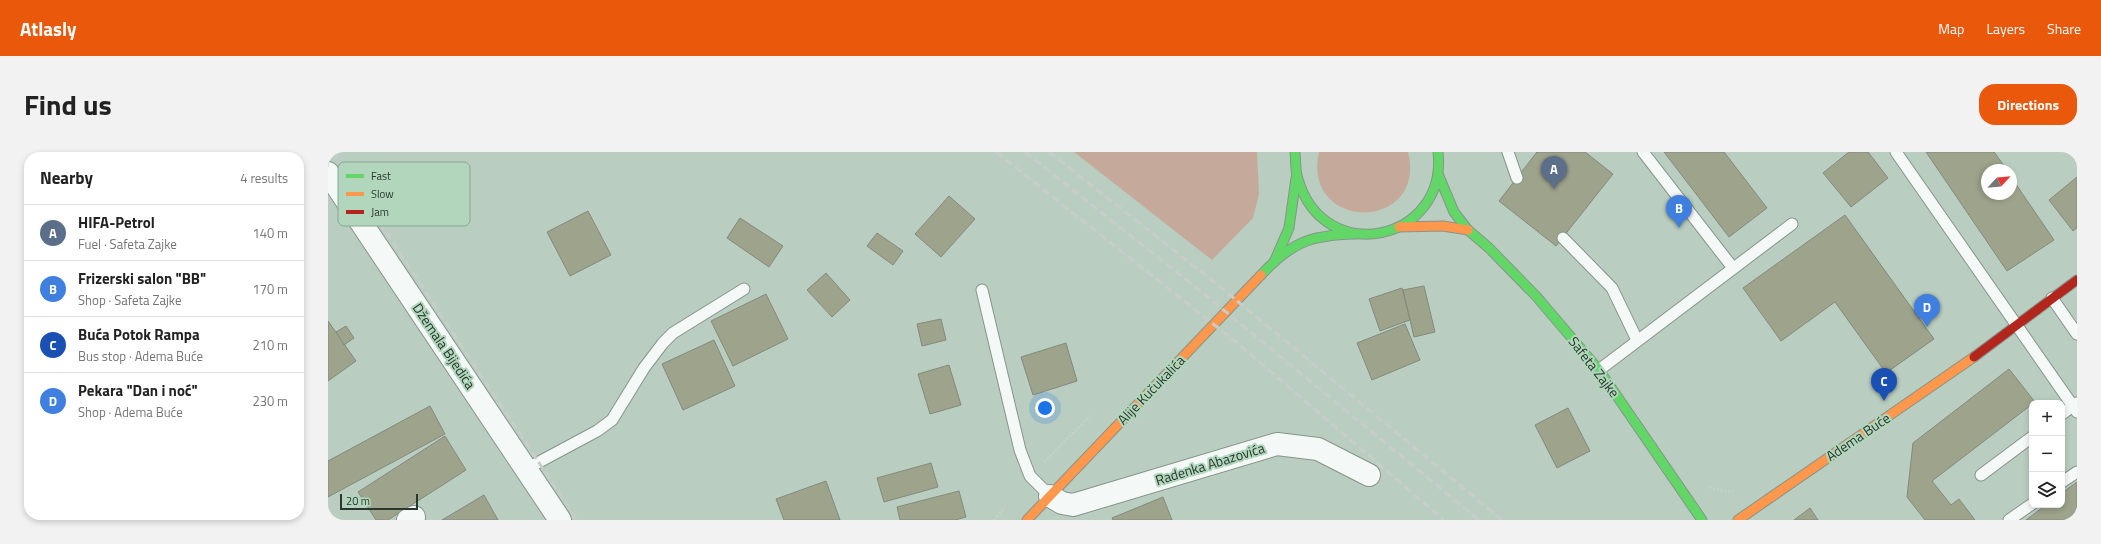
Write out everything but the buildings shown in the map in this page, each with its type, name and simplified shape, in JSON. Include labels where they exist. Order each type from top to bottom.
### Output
[{"type":"main road","points":[[1295,152],[1296,178],[1304,198],[1317,215],[1334,228],[1355,234],[1378,234],[1399,227],[1418,214],[1431,196],[1438,174],[1438,152]]},
{"type":"main road","name":"Safeta Zajke","points":[[1438,174],[1454,212],[1468,230],[1489,248],[1536,296],[1599,370],[1702,520]]},
{"type":"main road","name":"Alije Kučukalića","points":[[1275,260],[1289,228],[1296,178]]},
{"type":"main road","points":[[1399,227],[1443,226],[1468,230]]},
{"type":"main road","name":"Alije Kučukalića","points":[[1027,520],[1275,260],[1303,241],[1325,235],[1355,234]]},
{"type":"main road","name":"Adema Buće","points":[[1738,520],[2017,326],[2077,280]]},
{"type":"street","name":"Džemala Bijedića","points":[[328,173],[338,188]]},
{"type":"street","name":"Džemala Bijedića","points":[[363,226],[560,520]]},
{"type":"street","name":"Radenka Abazovića","points":[[1050,496],[1062,503],[1073,505],[1277,444],[1318,449],[1369,475]]},
{"type":"lane","points":[[1508,152],[1517,178]]},
{"type":"lane","points":[[1643,152],[1733,268]]},
{"type":"lane","points":[[1896,152],[2017,326],[2076,407],[2065,412]]},
{"type":"lane","points":[[1599,370],[1792,224]]},
{"type":"lane","points":[[1563,238],[1612,288],[1637,340]]},
{"type":"lane","points":[[526,469],[597,431],[612,420],[644,368],[663,343],[674,333],[744,289]]},
{"type":"lane","points":[[982,290],[1020,450],[1030,476],[1050,496]]},
{"type":"lane","points":[[2052,298],[2077,334]]},
{"type":"lane","points":[[1981,475],[2029,439]]},
{"type":"lane","points":[[2065,480],[2077,472]]},
{"type":"lane","points":[[2009,520],[2029,506]]},
{"type":"path","points":[[994,520],[1030,476],[1090,415]]},
{"type":"shaded area","points":[[1074,152],[1257,152],[1259,194],[1253,218],[1212,260]]},
{"type":"shaded area","points":[[1319,152],[1408,152],[1409,178],[1400,197],[1384,209],[1364,212],[1345,209],[1328,197],[1318,179]]},
{"type":"railway","points":[[333,152],[340,162]]},
{"type":"railway","points":[[996,152],[1236,342],[1444,520]]},
{"type":"railway","points":[[1025,152],[1203,293],[1479,520]]},
{"type":"railway","points":[[1049,152],[1213,281],[1502,520]]},
{"type":"railway","points":[[382,226],[577,520]]},
{"type":"traffic: fast","points":[[1295,152],[1297,176],[1312,207],[1332,225],[1356,233],[1382,233],[1405,223],[1424,206],[1436,182],[1438,152]]},
{"type":"traffic: fast","points":[[1438,174],[1454,212],[1468,230],[1489,248],[1536,296],[1599,370],[1702,520]]},
{"type":"traffic: fast","points":[[1275,260],[1289,228],[1296,178]]},
{"type":"traffic: fast","points":[[1261,275],[1282,255],[1303,242],[1326,236],[1355,234]]},
{"type":"traffic: slow","points":[[1399,227],[1443,226],[1468,230]]},
{"type":"traffic: slow","points":[[1027,520],[1261,275]]},
{"type":"traffic: slow","points":[[1738,520],[1974,357]]},
{"type":"traffic: jam","points":[[1974,357],[2077,280]]},
{"type":"place","name":"HIFA-Petrol","points":[[1554,189]]},
{"type":"place","name":"Frizerski salon \"BB\"","points":[[1679,228]]},
{"type":"place","name":"Pekara \"Dan i noć\"","points":[[1927,327]]},
{"type":"place","name":"Buća Potok Rampa","points":[[1884,401]]}]
